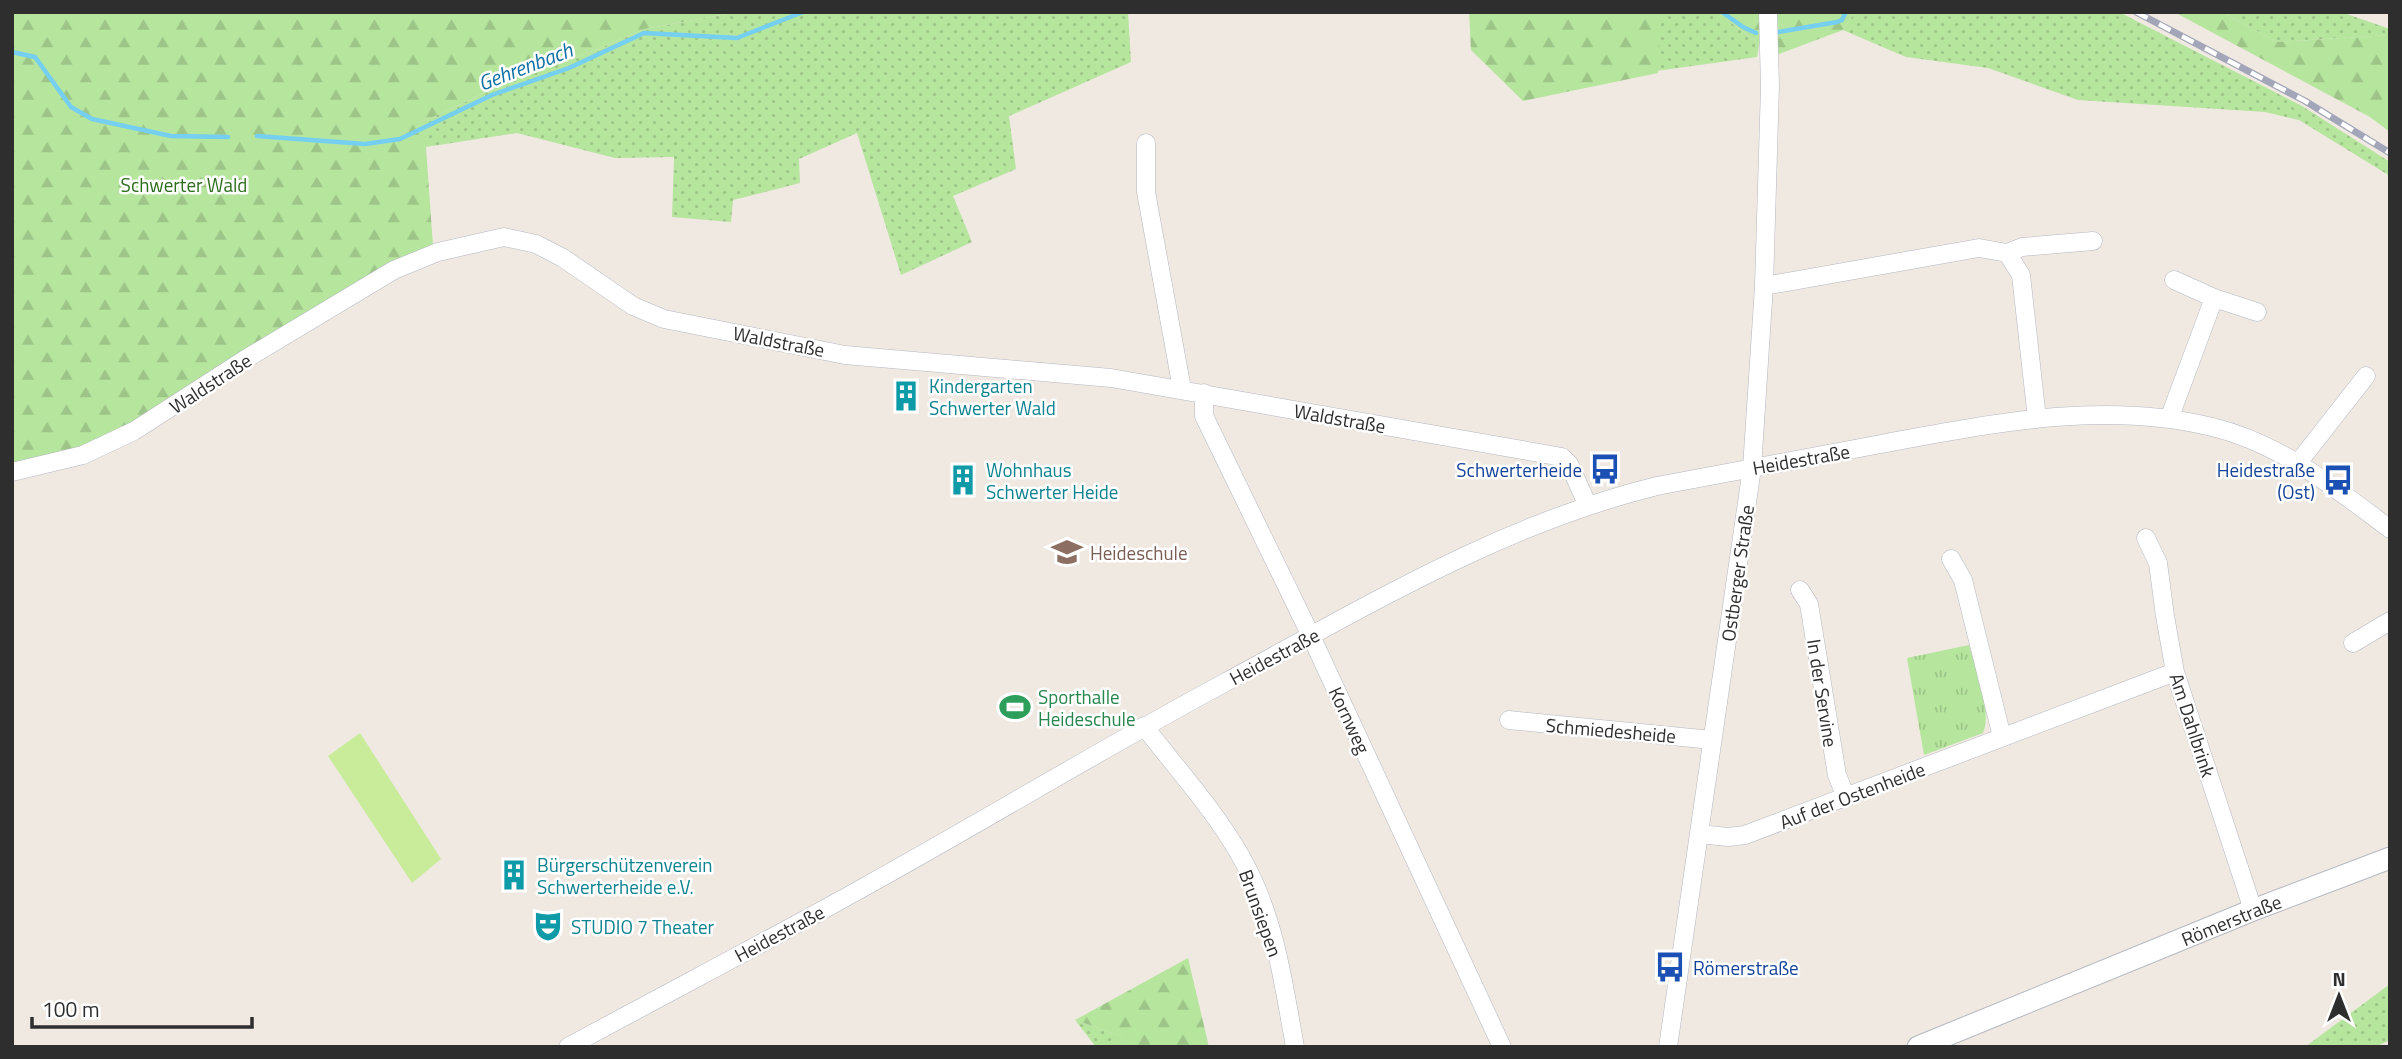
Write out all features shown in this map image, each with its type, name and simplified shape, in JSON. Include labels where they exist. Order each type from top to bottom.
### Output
[{"type":"street","name":"Ostberger Straße","points":[[1668,1047],[1752,468],[1764,286],[1770,86],[1768,12]]},
{"type":"street","points":[[1146,143],[1146,192],[1182,389]]},
{"type":"street","name":"Waldstraße","points":[[12,472],[83,455],[134,431],[244,360],[394,270],[438,252],[504,237],[536,244],[564,258],[634,306],[664,319],[845,355],[1111,378],[1562,457],[1569,464],[1588,506]]},
{"type":"street","points":[[1764,286],[1979,248],[2007,253],[2022,247],[2093,240]]},
{"type":"street","points":[[2007,253],[2021,275],[2037,419]]},
{"type":"street","points":[[2174,279],[2214,298],[2257,312]]},
{"type":"street","points":[[2169,419],[2214,298]]},
{"type":"street","points":[[2298,463],[2365,376]]},
{"type":"street","name":"Kornweg","points":[[1204,393],[1204,416],[1311,636],[1502,1047]]},
{"type":"street","name":"Heidestraße","points":[[568,1047],[867,886],[1144,726],[1462,556],[1588,506],[1657,486],[1939,433],[2037,419],[2069,415],[2169,419],[2214,427],[2255,442],[2298,463],[2390,529]]},
{"type":"street","name":"Am Dahlbrink","points":[[2146,538],[2158,563],[2175,672],[2253,911]]},
{"type":"street","points":[[1951,559],[1963,580],[2002,737]]},
{"type":"street","name":"In der Servine","points":[[1800,590],[1809,604],[1837,775],[1846,797]]},
{"type":"street","points":[[2353,643],[2390,621]]},
{"type":"street","name":"Auf der Ostenheide","points":[[1699,834],[1728,837],[1745,835],[2175,672]]},
{"type":"street","name":"Schmiedesheide","points":[[1509,720],[1712,740]]},
{"type":"street","name":"Brunsiepen","points":[[1144,726],[1231,839],[1249,871],[1278,954],[1295,1047]]},
{"type":"street","name":"Römerstraße","points":[[1918,1047],[2390,858]]},
{"type":"green space","name":"Schwerter Wald","points":[[12,12],[738,12],[644,29],[513,80],[426,120],[433,246],[246,349],[128,424],[81,447],[12,463]]},
{"type":"green space","points":[[738,12],[1128,12],[1131,62],[1009,116],[1016,169],[953,196],[972,242],[901,275],[857,133],[799,159],[800,183],[733,200],[731,222],[672,217],[674,157],[615,158],[517,133],[426,147],[426,120],[513,80],[644,29]]},
{"type":"green space","points":[[1469,12],[1661,12],[1658,73],[1523,101],[1471,50]]},
{"type":"green space","points":[[1660,12],[1717,12],[1759,44],[1757,57],[1656,71]]},
{"type":"green space","points":[[1717,12],[1855,12],[1843,30],[1779,54],[1759,44]]},
{"type":"green space","points":[[1855,12],[2119,12],[2302,106],[2390,162],[2390,176],[2299,120],[2265,112],[2078,100],[1988,68],[1906,57],[1843,30]]},
{"type":"green space","points":[[2174,12],[2222,12],[2277,42],[2390,35],[2390,132],[2370,117]]},
{"type":"green space","points":[[2222,12],[2341,12],[2390,29],[2390,35],[2277,42]]},
{"type":"green space","points":[[1969,645],[1985,702],[1986,724],[1983,733],[1924,755],[1907,658]]},
{"type":"green space","points":[[360,733],[441,859],[412,883],[328,756]]},
{"type":"green space","points":[[1188,958],[1209,1047],[1125,1047],[1121,1036],[1075,1020]]},
{"type":"green space","points":[[2390,984],[2390,1040],[2375,1047],[2305,1047]]},
{"type":"green space","points":[[1075,1020],[1121,1036],[1125,1047],[1096,1047]]},
{"type":"waterway","name":"Gehrenbach","points":[[257,136],[365,144],[400,139],[492,95],[569,68],[644,33],[737,38],[803,12]]},
{"type":"waterway","name":"Gehrenbach","points":[[1722,12],[1756,33]]},
{"type":"waterway","points":[[1778,32],[1837,22],[1842,20],[1846,12]]},
{"type":"waterway","name":"Gehrenbach","points":[[12,52],[35,57],[71,107],[92,119],[171,136],[228,137]]},
{"type":"railway","points":[[2136,12],[2305,101],[2390,153]]},
{"type":"place","name":"Kindergarten Schwerter Wald","points":[[906,396]]},
{"type":"place","name":"Schwerterheide","points":[[1605,469]]},
{"type":"place","name":"Wohnhaus Schwerter Heide","points":[[963,480]]},
{"type":"place","name":"Heidestraße (Ost)","points":[[2338,480]]},
{"type":"place","name":"Heideschule","points":[[1067,552]]},
{"type":"place","name":"Sporthalle Heideschule","points":[[1015,707]]},
{"type":"place","name":"Bürgerschützenverein Schwerterheide e.V.","points":[[514,875]]},
{"type":"place","name":"STUDIO 7 Theater","points":[[548,926]]},
{"type":"place","name":"Römerstraße","points":[[1670,967]]}]
